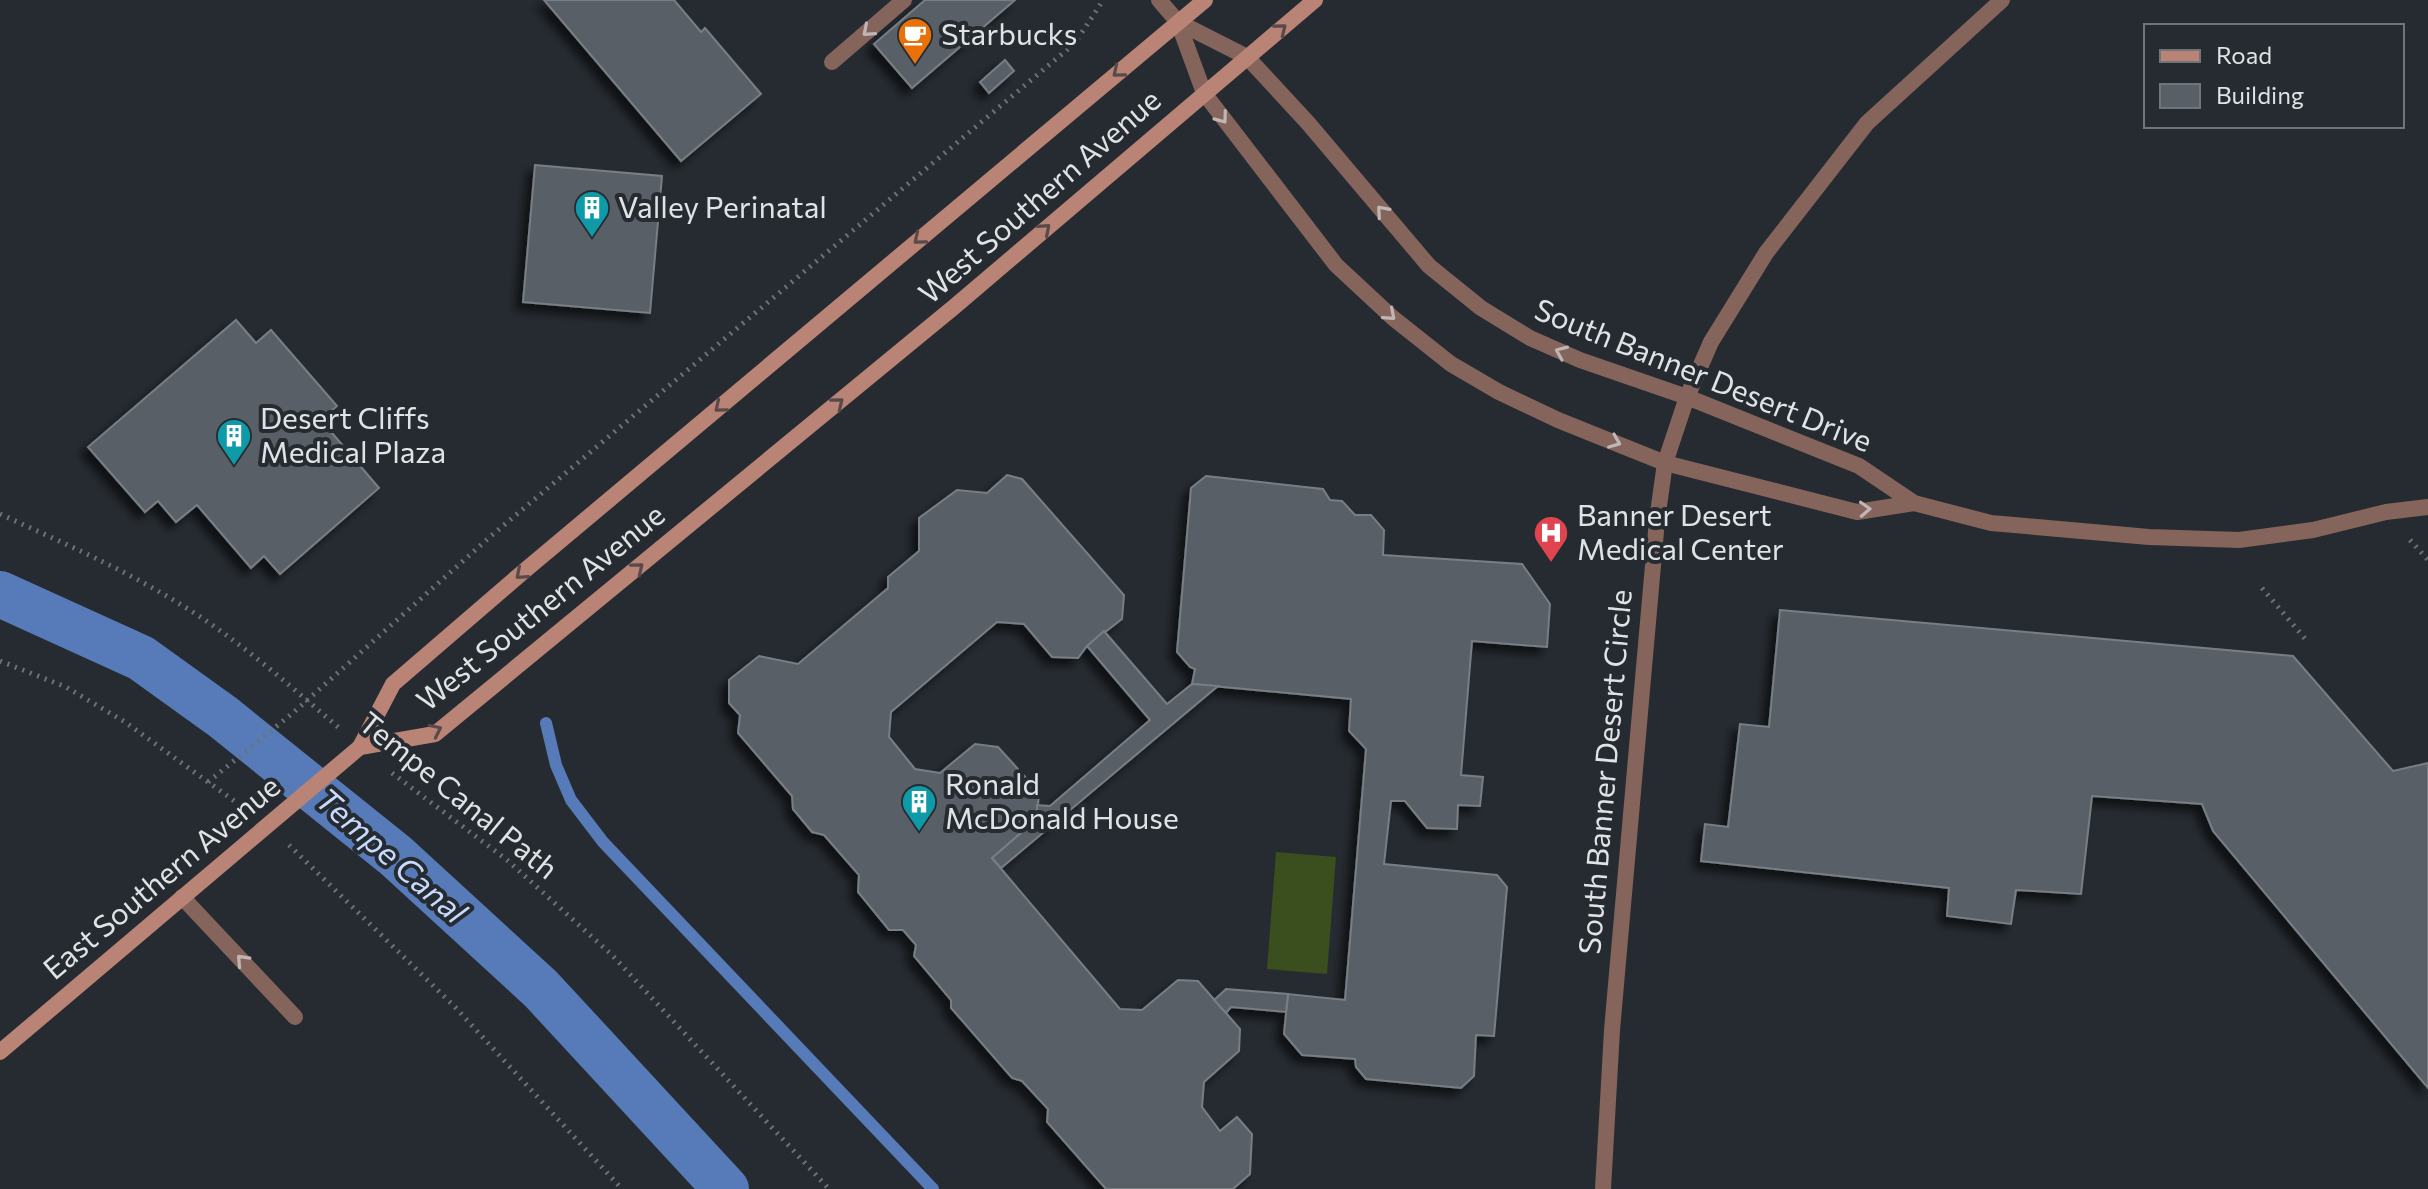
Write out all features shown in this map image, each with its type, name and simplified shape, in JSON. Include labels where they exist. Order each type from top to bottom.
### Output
[{"type":"main road","name":"West Southern Avenue","points":[[360,747],[393,684],[1205,0]]},
{"type":"main road","name":"West Southern Avenue","points":[[360,747],[435,734],[954,307],[1315,0]]},
{"type":"main road","name":"East Southern Avenue","points":[[0,1052],[360,747]]},
{"type":"street","points":[[832,62],[904,0]]},
{"type":"street","points":[[1159,0],[1178,22]]},
{"type":"street","name":"South Banner Desert Circle","points":[[1603,1189],[1614,999],[1657,520],[1665,463],[1687,397],[1711,342],[1766,253],[1848,146],[1886,105],[2002,0]]},
{"type":"street","name":"South Banner Desert Drive","points":[[1178,22],[1247,57],[1308,123],[1429,266],[1481,308],[1530,338],[1580,360],[1687,397],[1859,466],[1914,503],[1991,523],[2149,537],[2239,540],[2313,530],[2386,512],[2428,507]]},
{"type":"street","name":"South Banner Desert Drive","points":[[1178,22],[1204,93],[1336,265],[1451,364],[1499,392],[1558,420],[1665,463],[1857,512],[1914,503]]},
{"type":"street","points":[[182,897],[295,1017]]},
{"type":"path","points":[[0,661],[66,687],[125,722],[208,782],[294,712],[491,536],[1075,43],[1102,2]]},
{"type":"path","name":"Tempe Canal Path","points":[[0,514],[115,566],[178,603],[263,664],[360,747],[507,860],[612,955],[829,1189]]},
{"type":"path","points":[[2407,536],[2428,560]]},
{"type":"path","points":[[2262,588],[2307,641]]},
{"type":"path","points":[[319,872],[455,1007],[622,1189]]},
{"type":"green space","points":[[1276,852],[1336,857],[1327,974],[1267,969]]},
{"type":"building","points":[[544,0],[674,0],[701,32],[705,28],[761,94],[681,161]]},
{"type":"building","name":"Starbucks","points":[[925,0],[1015,0],[912,88],[874,44]]},
{"type":"building","points":[[1005,60],[1014,71],[989,93],[980,82]]},
{"type":"building","name":"Valley Perinatal","points":[[535,165],[662,176],[650,313],[523,302]]},
{"type":"building","name":"Desert Cliffs Medical Plaza","points":[[236,320],[256,343],[271,330],[337,406],[321,420],[379,488],[280,574],[264,556],[251,568],[197,505],[176,522],[158,501],[145,512],[88,447]]},
{"type":"building","name":"Ronald McDonald House","points":[[1007,475],[1022,479],[1124,595],[1122,619],[1087,646],[1078,658],[1052,657],[1024,624],[997,622],[891,712],[889,737],[915,769],[940,773],[975,744],[998,747],[1039,792],[1037,819],[992,858],[1120,1009],[1142,1010],[1178,980],[1198,981],[1240,1029],[1239,1051],[1204,1082],[1202,1107],[1220,1131],[1237,1117],[1252,1134],[1250,1174],[1233,1189],[1106,1189],[1047,1122],[1048,1109],[1022,1081],[1012,1078],[951,1008],[951,1000],[914,956],[916,945],[903,930],[889,930],[858,892],[859,875],[824,835],[812,832],[793,809],[792,796],[738,733],[740,715],[729,703],[729,680],[759,656],[798,664],[888,588],[888,577],[919,551],[919,518],[957,490],[987,493]]},
{"type":"building","name":"Ronald McDonald House","points":[[1206,476],[1323,489],[1330,500],[1342,501],[1355,515],[1371,515],[1384,530],[1383,555],[1522,564],[1550,604],[1547,647],[1472,641],[1461,775],[1483,777],[1480,806],[1458,805],[1457,829],[1427,828],[1405,801],[1391,801],[1384,864],[1497,875],[1507,887],[1494,1036],[1476,1035],[1474,1076],[1461,1088],[1366,1079],[1356,1067],[1355,1059],[1302,1055],[1284,1034],[1288,994],[1345,1000],[1366,749],[1349,731],[1351,699],[1192,684],[1195,669],[1177,652],[1191,488]]},
{"type":"building","points":[[1780,610],[2293,656],[2393,771],[2428,763],[2428,1088],[2213,831],[2202,804],[2092,796],[2081,894],[2016,890],[2011,924],[1947,916],[1949,888],[1701,861],[1705,824],[1728,827],[1740,724],[1769,727]]},
{"type":"building","points":[[1104,631],[1167,704],[1192,684],[1218,686],[1001,868],[992,858],[1037,819],[1037,805],[1050,806],[1150,720],[1087,646]]},
{"type":"building","points":[[1226,989],[1288,994],[1286,1012],[1231,1007],[1226,1013],[1214,1000]]},
{"type":"waterway","name":"Tempe Canal","points":[[0,594],[141,658],[223,717],[396,856],[541,989],[726,1189]]},
{"type":"waterway","points":[[546,723],[556,765],[571,800],[603,842],[933,1189]]},
{"type":"place","name":"Starbucks","points":[[915,66]]},
{"type":"place","name":"Valley Perinatal","points":[[592,239]]},
{"type":"place","name":"Desert Cliffs Medical Plaza","points":[[234,467]]},
{"type":"place","name":"Banner Desert Medical Center","points":[[1551,564]]},
{"type":"place","name":"Ronald McDonald House","points":[[919,833]]}]
